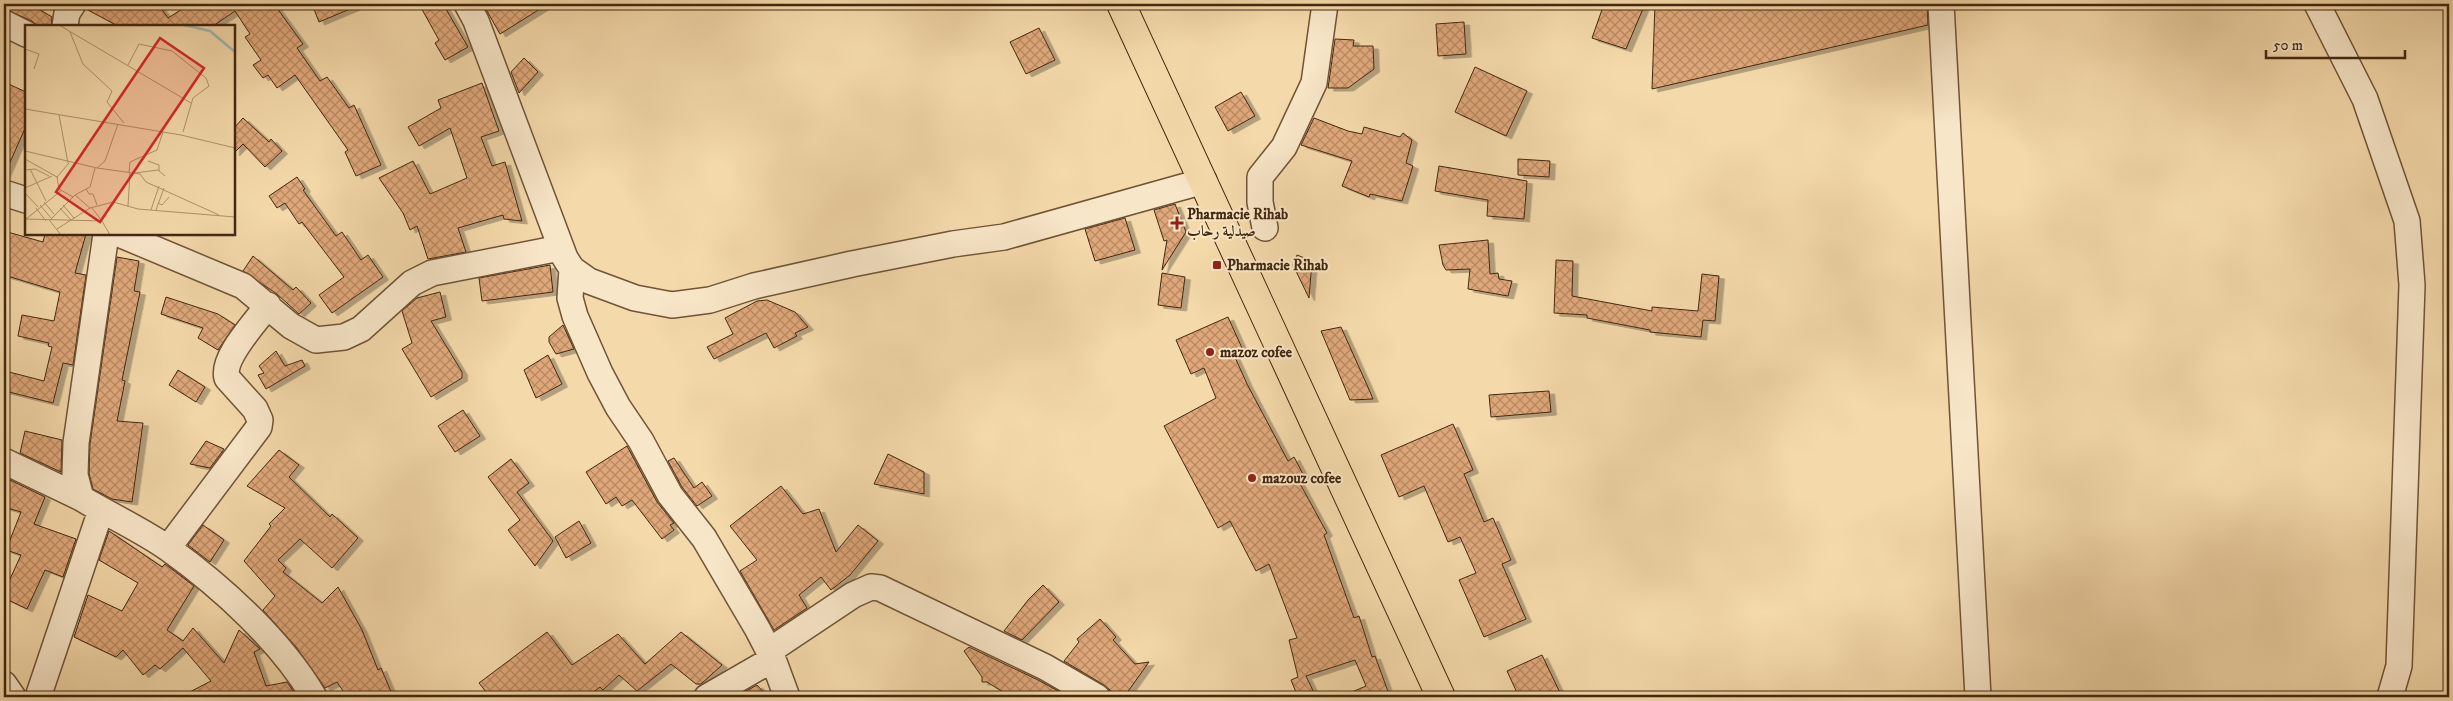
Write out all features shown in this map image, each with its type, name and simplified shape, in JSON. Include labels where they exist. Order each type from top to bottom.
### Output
[{"type":"main road","points":[[1121,4],[1441,697]]},
{"type":"street","points":[[65,25],[67,13],[73,4]]},
{"type":"street","points":[[467,4],[502,91],[560,248],[572,269],[589,281],[635,298],[672,305],[710,300],[808,273],[1012,234],[1204,181]]},
{"type":"street","points":[[1265,228],[1260,202],[1260,178],[1284,147],[1314,83],[1325,4]]},
{"type":"street","points":[[1941,4],[1978,697]]},
{"type":"street","points":[[2317,4],[2365,99],[2407,221],[2412,285],[2411,315],[2398,666],[2390,697]]},
{"type":"street","points":[[4,23],[25,34]]},
{"type":"street","points":[[4,193],[25,200]]},
{"type":"street","points":[[38,697],[91,504],[75,475],[76,443],[106,235]]},
{"type":"street","points":[[121,235],[243,286],[303,335],[316,340],[333,340],[361,329],[412,283],[432,273],[560,248]]},
{"type":"street","points":[[572,269],[570,298],[575,316],[600,373],[618,408],[641,441],[670,495],[704,538],[771,655],[787,697]]},
{"type":"street","points":[[168,548],[259,426],[260,420],[255,409],[227,378],[225,371],[228,360],[268,305]]},
{"type":"street","points":[[4,461],[91,504],[168,548],[216,586],[280,649],[314,697]]},
{"type":"street","points":[[707,697],[771,655],[853,595],[871,587],[880,588],[1045,667],[1097,697]]},
{"type":"street","points":[[4,684],[13,697]]},
{"type":"building","points":[[4,4],[30,4],[52,17],[51,25],[37,25],[4,9]]},
{"type":"building","points":[[87,4],[158,4],[168,18],[190,4],[274,4],[303,44],[297,48],[320,81],[327,77],[349,108],[354,105],[381,165],[356,176],[345,152],[348,150],[295,75],[277,88],[268,75],[263,78],[253,65],[261,60],[245,37],[250,34],[235,11],[214,25],[116,25],[86,9]]},
{"type":"building","points":[[312,4],[362,4],[319,22]]},
{"type":"building","points":[[419,4],[443,4],[468,47],[445,60],[435,43],[439,40]]},
{"type":"building","points":[[483,4],[548,4],[500,34]]},
{"type":"building","points":[[1604,4],[1645,4],[1626,49],[1592,38]]},
{"type":"building","points":[[1655,4],[1927,4],[1928,25],[1652,89]]},
{"type":"building","points":[[1464,22],[1466,54],[1438,56],[1436,24]]},
{"type":"building","points":[[1039,28],[1055,60],[1026,74],[1010,42]]},
{"type":"building","points":[[1335,39],[1354,40],[1353,46],[1373,46],[1374,69],[1348,88],[1328,88]]},
{"type":"building","points":[[524,58],[538,72],[519,93],[511,72]]},
{"type":"building","points":[[1475,67],[1527,91],[1506,136],[1455,112]]},
{"type":"building","points":[[4,82],[25,92],[25,128],[4,176]]},
{"type":"building","points":[[482,83],[499,131],[481,137],[492,166],[505,162],[522,221],[504,219],[503,215],[458,228],[466,252],[428,259],[417,226],[410,230],[403,213],[379,178],[413,161],[430,194],[467,178],[450,128],[419,146],[408,127],[441,108],[438,100]]},
{"type":"building","points":[[1241,92],[1255,116],[1228,131],[1215,107]]},
{"type":"building","points":[[243,118],[269,142],[271,139],[282,151],[265,167],[243,144],[235,152],[235,127]]},
{"type":"building","points":[[1314,118],[1348,131],[1362,134],[1364,127],[1400,137],[1403,133],[1412,140],[1406,163],[1413,166],[1402,201],[1370,194],[1369,197],[1342,186],[1352,161],[1301,145]]},
{"type":"building","points":[[1518,159],[1550,161],[1549,177],[1518,175]]},
{"type":"building","points":[[1439,166],[1527,181],[1524,219],[1487,216],[1488,200],[1435,191]]},
{"type":"building","points":[[297,177],[305,189],[303,190],[336,236],[342,232],[361,260],[368,255],[383,277],[332,313],[319,295],[344,277],[302,222],[299,224],[285,203],[277,208],[269,196]]},
{"type":"building","points":[[1175,204],[1186,232],[1162,270],[1167,240],[1164,241],[1154,210]]},
{"type":"building","points":[[1125,218],[1135,250],[1095,261],[1085,229]]},
{"type":"building","points":[[4,231],[43,242],[45,235],[86,235],[75,273],[86,275],[73,365],[63,363],[53,403],[5,391],[9,372],[44,381],[52,347],[48,346],[49,343],[18,336],[22,315],[54,321],[60,292],[4,275]]},
{"type":"building","points":[[1488,240],[1490,274],[1498,273],[1499,279],[1512,281],[1508,296],[1468,289],[1470,269],[1446,270],[1443,265],[1439,245]]},
{"type":"building","points":[[1297,255],[1312,261],[1309,298],[1293,265]]},
{"type":"building","points":[[253,256],[293,290],[296,287],[311,303],[299,314],[277,294],[243,271]]},
{"type":"building","points":[[117,257],[139,261],[134,291],[140,292],[122,380],[125,381],[117,421],[143,423],[132,502],[112,499],[93,489],[89,473],[90,444]]},
{"type":"building","points":[[1556,260],[1573,261],[1572,296],[1652,311],[1652,307],[1698,311],[1702,274],[1719,276],[1715,321],[1703,320],[1701,337],[1650,332],[1650,330],[1587,318],[1587,315],[1554,313]]},
{"type":"building","points":[[550,265],[553,292],[482,301],[479,278]]},
{"type":"building","points":[[1162,273],[1185,277],[1181,308],[1158,305]]},
{"type":"building","points":[[440,292],[446,317],[431,321],[462,372],[462,378],[431,397],[402,349],[412,343],[402,311],[417,298]]},
{"type":"building","points":[[166,297],[218,314],[235,325],[218,350],[198,338],[203,328],[161,314]]},
{"type":"building","points":[[767,300],[795,312],[808,327],[795,333],[797,336],[774,348],[766,333],[714,359],[707,347],[733,334],[725,318],[757,301]]},
{"type":"building","points":[[1228,317],[1242,348],[1234,355],[1247,384],[1288,461],[1294,457],[1304,476],[1298,480],[1327,533],[1324,535],[1354,618],[1359,616],[1372,657],[1375,656],[1390,697],[1340,697],[1366,686],[1355,660],[1306,676],[1316,697],[1298,697],[1291,680],[1298,677],[1289,640],[1297,638],[1269,564],[1256,571],[1230,521],[1218,528],[1164,426],[1216,398],[1204,368],[1191,374],[1176,340]]},
{"type":"building","points":[[563,325],[574,349],[556,354],[549,342],[549,337]]},
{"type":"building","points":[[1341,327],[1373,399],[1350,400],[1321,331]]},
{"type":"building","points":[[276,351],[285,366],[302,360],[305,366],[266,389],[258,375],[264,373],[259,366]]},
{"type":"building","points":[[548,355],[562,384],[536,398],[524,370]]},
{"type":"building","points":[[178,370],[205,387],[196,402],[169,385]]},
{"type":"building","points":[[1549,391],[1551,412],[1491,417],[1489,395]]},
{"type":"building","points":[[463,410],[480,436],[455,452],[438,426]]},
{"type":"building","points":[[1453,424],[1473,470],[1464,474],[1484,522],[1493,518],[1511,560],[1502,564],[1526,619],[1484,637],[1459,580],[1476,573],[1460,537],[1448,542],[1424,486],[1399,497],[1381,455]]},
{"type":"building","points":[[25,431],[62,440],[61,472],[20,453]]},
{"type":"building","points":[[206,441],[224,449],[210,468],[190,464]]},
{"type":"building","points":[[627,446],[657,502],[674,523],[670,525],[674,530],[662,539],[632,500],[622,506],[616,497],[606,504],[586,472]]},
{"type":"building","points":[[279,450],[299,465],[289,477],[330,517],[332,514],[358,538],[332,568],[300,539],[278,560],[286,568],[283,572],[322,603],[338,587],[362,630],[378,670],[381,668],[392,694],[384,697],[347,697],[337,682],[325,688],[296,647],[263,610],[275,596],[244,561],[271,526],[269,524],[285,508],[247,486]]},
{"type":"building","points":[[888,454],[924,472],[924,494],[874,484]]},
{"type":"building","points":[[674,458],[694,488],[702,482],[712,496],[697,506],[682,487],[668,461]]},
{"type":"building","points":[[511,459],[529,483],[517,492],[553,541],[535,566],[508,530],[520,520],[488,477]]},
{"type":"building","points":[[4,477],[45,497],[34,524],[76,539],[63,577],[45,570],[27,609],[4,598],[4,592],[21,555],[6,550],[21,512],[4,507]]},
{"type":"building","points":[[781,486],[803,514],[819,509],[836,552],[858,525],[878,541],[850,575],[831,590],[821,577],[799,595],[807,608],[774,630],[740,571],[757,560],[730,526]]},
{"type":"building","points":[[579,521],[591,543],[566,558],[555,537]]},
{"type":"building","points":[[203,525],[224,540],[210,562],[188,545]]},
{"type":"building","points":[[109,531],[162,567],[165,564],[194,586],[167,630],[183,641],[193,628],[224,663],[239,630],[260,649],[254,652],[266,686],[287,682],[297,697],[180,697],[211,681],[183,648],[160,669],[155,665],[143,675],[123,650],[116,657],[74,637],[88,595],[122,611],[138,583],[99,560]]},
{"type":"building","points":[[1043,585],[1059,602],[1022,640],[1004,631],[1028,600]]},
{"type":"building","points":[[1100,619],[1116,637],[1113,640],[1135,664],[1149,662],[1124,697],[1111,697],[1110,690],[1104,685],[1064,661],[1079,642],[1077,639]]},
{"type":"building","points":[[547,632],[572,665],[618,634],[645,664],[681,632],[722,665],[701,684],[696,684],[671,664],[637,691],[619,675],[603,690],[600,687],[587,697],[490,697],[479,683]]},
{"type":"building","points":[[969,647],[1069,697],[1011,697],[987,682],[982,682],[982,677],[964,651]]},
{"type":"building","points":[[1542,655],[1562,697],[1519,697],[1507,671]]},
{"type":"building","points":[[757,685],[768,697],[735,697]]},
{"type":"place","name":"Pharmacie Rihab صيدلية رحاب","points":[[1177,223]]},
{"type":"place","name":"Pharmacie Rihab","points":[[1217,265]]},
{"type":"place","name":"mazoz cofee","points":[[1210,352]]},
{"type":"place","name":"mazouz cofee","points":[[1252,478]]}]
